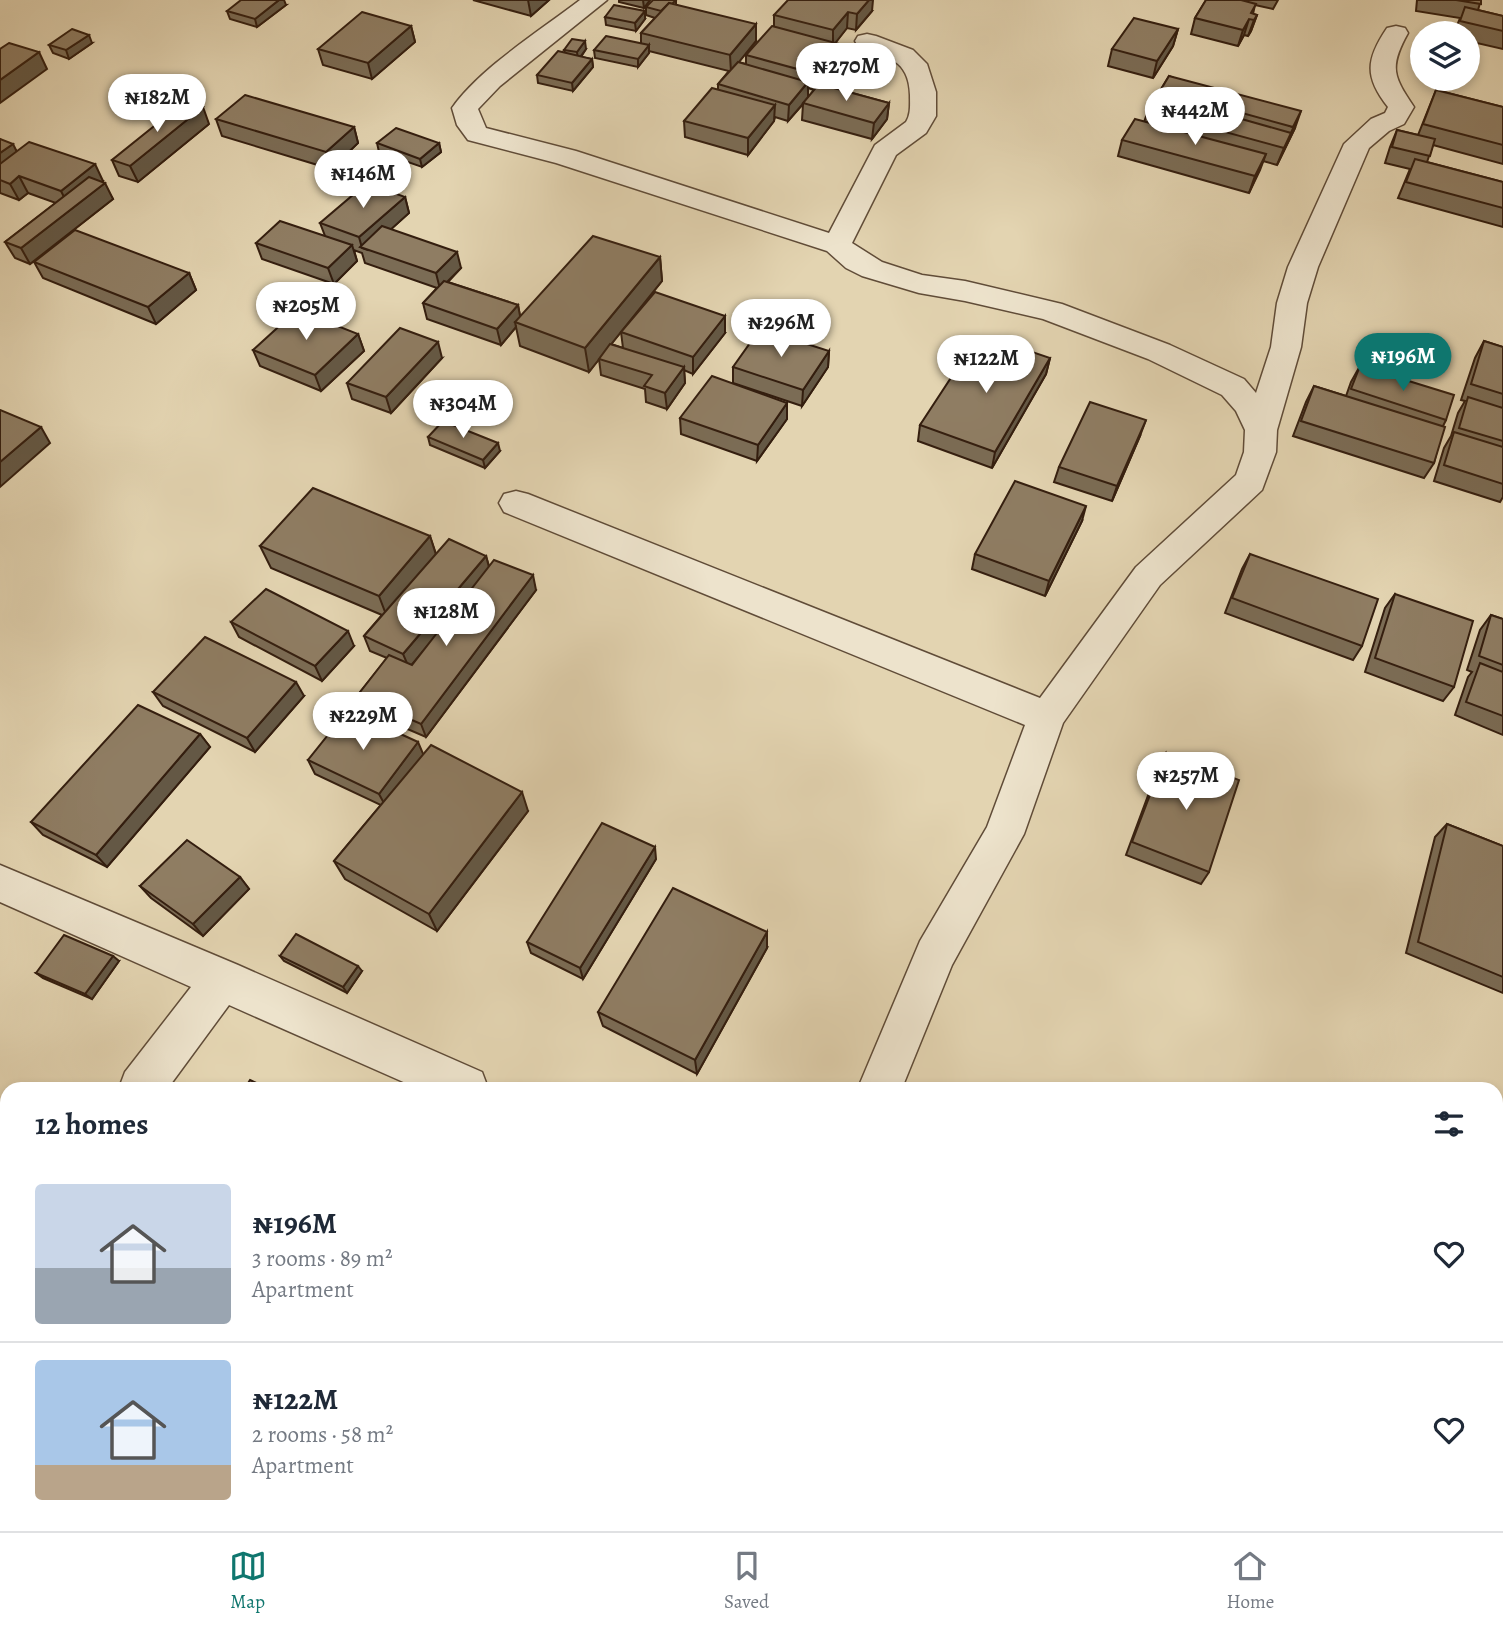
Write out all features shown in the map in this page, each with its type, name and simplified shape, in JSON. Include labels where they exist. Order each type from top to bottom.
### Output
[{"type":"street","points":[[595,0],[491,81],[465,108],[470,125],[477,134],[566,157],[837,245],[856,261],[872,269],[919,284],[965,291],[1051,311],[1159,352],[1233,387],[1250,407],[1261,430]]},
{"type":"street","points":[[882,1082],[935,955],[1004,834],[1047,717],[1148,576],[1250,481],[1260,452],[1261,430],[1286,347],[1292,303],[1303,267],[1357,144],[1380,125],[1395,118],[1401,107],[1392,96],[1382,71],[1382,56],[1396,33]]},
{"type":"street","points":[[837,245],[875,174],[884,150],[917,127],[923,116],[923,92],[918,69],[904,55],[867,41]]},
{"type":"street","points":[[516,503],[1047,717]]},
{"type":"street","points":[[0,883],[453,1082]]},
{"type":"street","points":[[146,1082],[223,979]]},
{"type":"building","points":[[241,0],[279,0],[255,19],[227,11]]},
{"type":"building","points":[[653,0],[676,0],[661,11],[646,7]]},
{"type":"building","points":[[788,0],[869,0],[857,14],[848,12],[833,30],[774,15]]},
{"type":"building","points":[[1206,0],[1241,0],[1256,4],[1251,13],[1257,15],[1254,20],[1249,19],[1243,30],[1195,18]]},
{"type":"building","points":[[1456,0],[1481,0],[1481,4]]},
{"type":"building","points":[[669,3],[756,24],[730,55],[641,33]]},
{"type":"building","points":[[614,5],[645,11],[635,23],[605,17]]},
{"type":"building","points":[[1465,7],[1503,16],[1503,31],[1480,26],[1480,21],[1460,21]]},
{"type":"building","points":[[362,12],[411,26],[368,63],[318,49]]},
{"type":"building","points":[[1134,18],[1178,29],[1157,61],[1112,49]]},
{"type":"building","points":[[772,26],[847,46],[823,76],[746,55]]},
{"type":"building","points":[[72,29],[89,35],[66,50],[49,45]]},
{"type":"building","points":[[606,36],[649,45],[638,59],[594,50]]},
{"type":"building","points":[[572,39],[585,41],[577,52],[564,50]]},
{"type":"building","points":[[9,43],[39,52],[0,80],[0,49]]},
{"type":"building","points":[[558,51],[592,59],[572,83],[537,75]]},
{"type":"building","points":[[738,62],[808,82],[789,105],[718,84]]},
{"type":"building","points":[[1169,76],[1301,111],[1293,127],[1202,102],[1199,107],[1291,133],[1284,148],[1148,111]]},
{"type":"building","points":[[819,84],[889,103],[874,123],[803,103]]},
{"type":"building","points":[[712,88],[775,105],[748,138],[684,121]]},
{"type":"building","points":[[1436,91],[1503,107],[1503,145],[1423,124]]},
{"type":"building","points":[[245,95],[354,127],[326,152],[216,119]]},
{"type":"building","points":[[184,102],[203,107],[130,166],[112,160]]},
{"type":"building","points":[[1135,119],[1266,154],[1255,176],[1122,140]]},
{"type":"building","points":[[396,128],[439,143],[420,159],[377,143]]},
{"type":"building","points":[[1397,130],[1435,139],[1430,156],[1392,147]]},
{"type":"building","points":[[0,139],[13,144],[0,153]]},
{"type":"building","points":[[29,142],[95,164],[61,191],[19,176],[10,184],[0,180],[0,164]]},
{"type":"building","points":[[1415,159],[1503,182],[1503,208],[1406,182]]},
{"type":"building","points":[[89,177],[105,183],[21,248],[5,242]]},
{"type":"building","points":[[367,183],[405,197],[359,237],[320,223]]},
{"type":"building","points":[[280,221],[352,245],[328,268],[256,243]]},
{"type":"building","points":[[382,226],[457,252],[436,273],[360,247]]},
{"type":"building","points":[[75,230],[189,273],[148,307],[34,262]]},
{"type":"building","points":[[593,236],[660,257],[585,348],[515,322]]},
{"type":"building","points":[[444,281],[518,305],[497,329],[423,303]]},
{"type":"building","points":[[655,292],[725,316],[693,357],[621,332]]},
{"type":"building","points":[[297,310],[358,334],[315,375],[253,350]]},
{"type":"building","points":[[400,328],[438,342],[386,397],[347,383]]},
{"type":"building","points":[[760,329],[829,351],[803,390],[733,367]]},
{"type":"building","points":[[988,337],[1050,358],[995,452],[920,425],[960,364],[970,367]]},
{"type":"building","points":[[1484,341],[1503,347],[1503,394],[1471,384]]},
{"type":"building","points":[[610,344],[684,367],[665,393],[644,386],[652,375],[599,359]]},
{"type":"building","points":[[1360,366],[1454,395],[1446,420],[1351,389]]},
{"type":"building","points":[[712,376],[787,403],[758,445],[680,418]]},
{"type":"building","points":[[1314,386],[1445,427],[1434,463],[1301,421]]},
{"type":"building","points":[[1468,397],[1503,408],[1503,441],[1459,428]]},
{"type":"building","points":[[1090,402],[1146,420],[1117,486],[1059,467]]},
{"type":"building","points":[[0,410],[41,427],[0,462]]},
{"type":"building","points":[[443,421],[498,443],[483,460],[428,437]]},
{"type":"building","points":[[1454,432],[1503,447],[1503,484],[1444,465]]},
{"type":"building","points":[[1015,481],[1086,506],[1049,581],[975,554]]},
{"type":"building","points":[[313,488],[430,536],[379,596],[260,546]]},
{"type":"building","points":[[449,539],[486,556],[403,654],[364,636]]},
{"type":"building","points":[[1250,554],[1378,599],[1362,646],[1232,598]]},
{"type":"building","points":[[494,560],[533,575],[421,724],[357,696],[389,655],[412,665]]},
{"type":"building","points":[[266,589],[348,631],[315,666],[231,622]]},
{"type":"building","points":[[1395,594],[1473,621],[1454,687],[1375,658]]},
{"type":"building","points":[[1491,615],[1503,619],[1503,665],[1479,656]]},
{"type":"building","points":[[205,637],[296,682],[247,738],[153,692]]},
{"type":"building","points":[[1480,663],[1503,672],[1503,716],[1466,702]]},
{"type":"building","points":[[138,705],[200,734],[96,855],[31,822]]},
{"type":"building","points":[[348,710],[418,742],[379,794],[308,760]]},
{"type":"building","points":[[431,745],[522,792],[429,914],[334,861]]},
{"type":"building","points":[[1166,753],[1239,780],[1209,872],[1132,842]]},
{"type":"building","points":[[602,823],[655,847],[580,968],[527,942]]},
{"type":"building","points":[[1447,824],[1503,846],[1503,977],[1418,942]]},
{"type":"building","points":[[187,840],[240,877],[193,924],[140,886]]},
{"type":"building","points":[[673,888],[767,932],[695,1060],[598,1012]]},
{"type":"building","points":[[296,934],[358,966],[343,987],[280,956]]},
{"type":"building","points":[[64,935],[113,956],[85,994],[36,973]]}]
